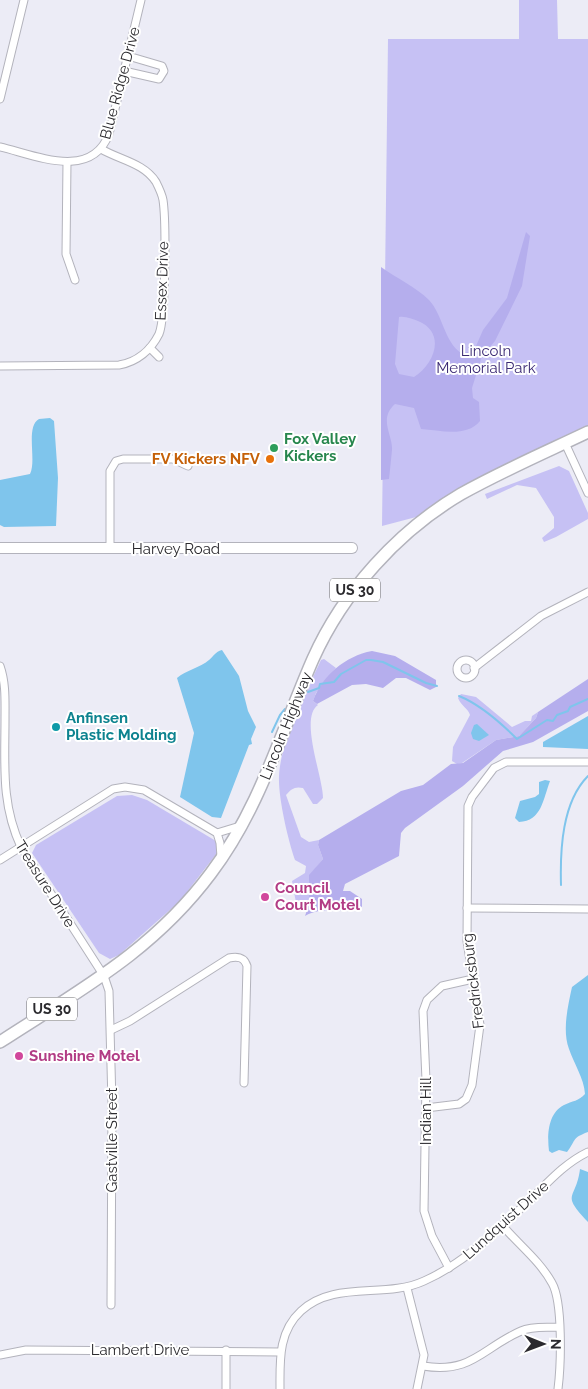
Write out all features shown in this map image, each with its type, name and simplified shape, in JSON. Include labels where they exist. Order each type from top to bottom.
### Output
[{"type":"main road","name":"Lincoln Highway","points":[[0,1042],[104,976],[141,948],[173,918],[221,859],[243,824],[266,778],[315,656],[339,612],[371,570],[420,523],[460,495],[588,432]]},
{"type":"street","points":[[0,99],[2,80],[24,0]]},
{"type":"street","name":"Blue Ridge Drive","points":[[0,147],[67,162],[84,160],[101,149],[109,134],[141,0]]},
{"type":"street","points":[[124,71],[159,79],[164,71],[162,66],[157,63],[128,56]]},
{"type":"street","name":"Essex Drive","points":[[0,366],[119,366],[132,361],[150,348],[159,334],[163,320],[162,198],[154,180],[144,169],[101,149]]},
{"type":"street","points":[[67,162],[66,254],[75,280]]},
{"type":"street","points":[[150,348],[159,357]]},
{"type":"street","points":[[565,443],[588,493]]},
{"type":"street","points":[[110,548],[110,471],[112,466],[123,459],[173,459],[188,466]]},
{"type":"street","name":"Harvey Road","points":[[0,548],[352,548]]},
{"type":"street","points":[[474,668],[541,616],[588,592]]},
{"type":"street","name":"Treasure Drive","points":[[0,666],[5,690],[5,789],[7,812],[21,847],[104,976]]},
{"type":"street","name":"Fredricksburg","points":[[426,1108],[447,1107],[458,1104],[466,1099],[470,1091],[480,1025],[467,941],[468,806],[472,797],[494,768],[506,762],[588,762]]},
{"type":"street","points":[[0,860],[114,789],[125,787],[144,790],[217,833],[228,832],[243,824]]},
{"type":"street","points":[[217,833],[221,859]]},
{"type":"street","points":[[467,908],[588,909]]},
{"type":"street","points":[[111,1030],[169,997],[229,958],[239,957],[243,959],[247,966],[244,1083]]},
{"type":"street","name":"Gastville Street","points":[[104,976],[110,996],[111,1030],[112,1305]]},
{"type":"street","name":"Indian Hill","points":[[450,1268],[432,1236],[424,1212],[426,1108],[423,1018],[425,1006],[433,993],[442,986],[473,979]]},
{"type":"street","name":"Lundquist Drive","points":[[280,1389],[280,1352],[290,1323],[314,1301],[338,1293],[383,1292],[407,1288],[450,1268],[474,1251],[562,1170],[588,1152]]},
{"type":"street","points":[[502,1225],[553,1285],[558,1303],[558,1389]]},
{"type":"street","points":[[407,1288],[423,1347],[423,1366],[417,1389]]},
{"type":"street","points":[[423,1366],[453,1368],[485,1353],[522,1330],[559,1327]]},
{"type":"street","name":"Lambert Drive","points":[[0,1355],[11,1351],[26,1350],[226,1350],[280,1352]]},
{"type":"street","points":[[226,1350],[226,1389]]},
{"type":"green space","name":"Lincoln Memorial Park","points":[[519,0],[557,0],[558,39],[588,39],[588,426],[482,476],[420,516],[382,526],[388,39],[519,39]]},
{"type":"green space","points":[[559,466],[569,471],[588,513],[588,519],[556,537],[544,542],[542,538],[554,528],[554,517],[536,488],[517,485],[487,499],[485,494]]},
{"type":"green space","points":[[324,659],[336,668],[316,693],[313,701],[318,705],[313,712],[311,722],[313,748],[323,798],[317,804],[313,804],[303,788],[300,787],[293,788],[286,795],[301,837],[309,842],[319,840],[318,845],[323,859],[310,875],[309,904],[306,910],[297,908],[292,881],[305,873],[306,866],[295,860],[292,852],[282,807],[279,776],[284,749],[295,717],[321,660]]},
{"type":"green space","points":[[461,694],[476,697],[512,727],[525,721],[531,721],[532,716],[538,712],[536,718],[519,736],[496,740],[462,763],[457,764],[452,761],[453,747],[470,715],[458,698]]},
{"type":"green space","points":[[132,795],[147,800],[216,841],[217,853],[180,901],[119,955],[110,959],[99,953],[32,853],[36,845],[117,796]]},
{"type":"shaded area","points":[[526,232],[530,236],[522,286],[495,341],[482,356],[472,388],[473,398],[479,402],[480,421],[468,430],[452,432],[421,429],[414,408],[395,404],[387,415],[387,427],[392,444],[389,479],[381,480],[381,267],[429,300],[438,313],[451,342],[461,353],[470,352],[476,346],[483,330],[507,298]],"holes":[[[399,317],[418,321],[427,326],[435,341],[432,357],[421,372],[414,377],[399,374],[395,364]]]},
{"type":"shaded area","points":[[372,651],[395,656],[436,680],[436,687],[430,690],[406,678],[396,678],[383,688],[366,684],[352,685],[317,704],[313,701],[322,683],[336,668],[353,657]]},
{"type":"shaded area","points":[[588,679],[588,711],[533,742],[503,751],[463,786],[405,828],[401,833],[399,856],[345,884],[343,891],[350,891],[362,899],[362,907],[348,910],[319,911],[305,916],[309,904],[309,875],[323,859],[318,845],[319,840],[401,791],[423,785],[451,764],[463,763],[496,740],[519,736],[536,718],[538,712]]},
{"type":"water","points":[[50,418],[54,421],[58,478],[56,526],[4,527],[0,525],[0,480],[30,474],[32,468],[33,429],[39,419]]},
{"type":"water","points":[[222,650],[239,676],[248,711],[256,727],[251,739],[252,744],[249,745],[221,818],[212,817],[180,797],[194,733],[177,678],[205,663]]},
{"type":"water","points":[[588,716],[588,749],[543,747],[543,742]]},
{"type":"water","points":[[477,724],[489,735],[479,741],[473,739],[471,733],[474,725]]},
{"type":"water","points":[[550,781],[537,813],[527,821],[519,822],[515,818],[520,801],[539,794],[539,782]]},
{"type":"water","points":[[588,975],[588,1132],[576,1138],[567,1152],[559,1150],[552,1153],[549,1151],[548,1138],[550,1125],[555,1113],[564,1105],[578,1100],[585,1094],[581,1077],[567,1042],[566,1026],[572,987]]},
{"type":"water","points":[[580,1169],[588,1172],[588,1222],[574,1206],[572,1200]]},
{"type":"waterway","points":[[308,692],[319,688],[320,684],[334,682],[341,674],[366,660],[383,662],[426,683],[437,686]]},
{"type":"waterway","points":[[459,696],[489,714],[517,739],[547,720],[553,721],[557,715],[588,699]]},
{"type":"waterway","points":[[272,732],[285,709]]},
{"type":"waterway","points":[[561,885],[564,827],[573,799],[579,787],[588,776]]},
{"type":"place","name":"Fox Valley Kickers","points":[[274,448]]},
{"type":"place","name":"FV Kickers NFV","points":[[270,459]]},
{"type":"place","name":"Anfinsen Plastic Molding","points":[[56,727]]},
{"type":"place","name":"Council Court Motel","points":[[265,897]]},
{"type":"place","name":"Sunshine Motel","points":[[19,1056]]}]
